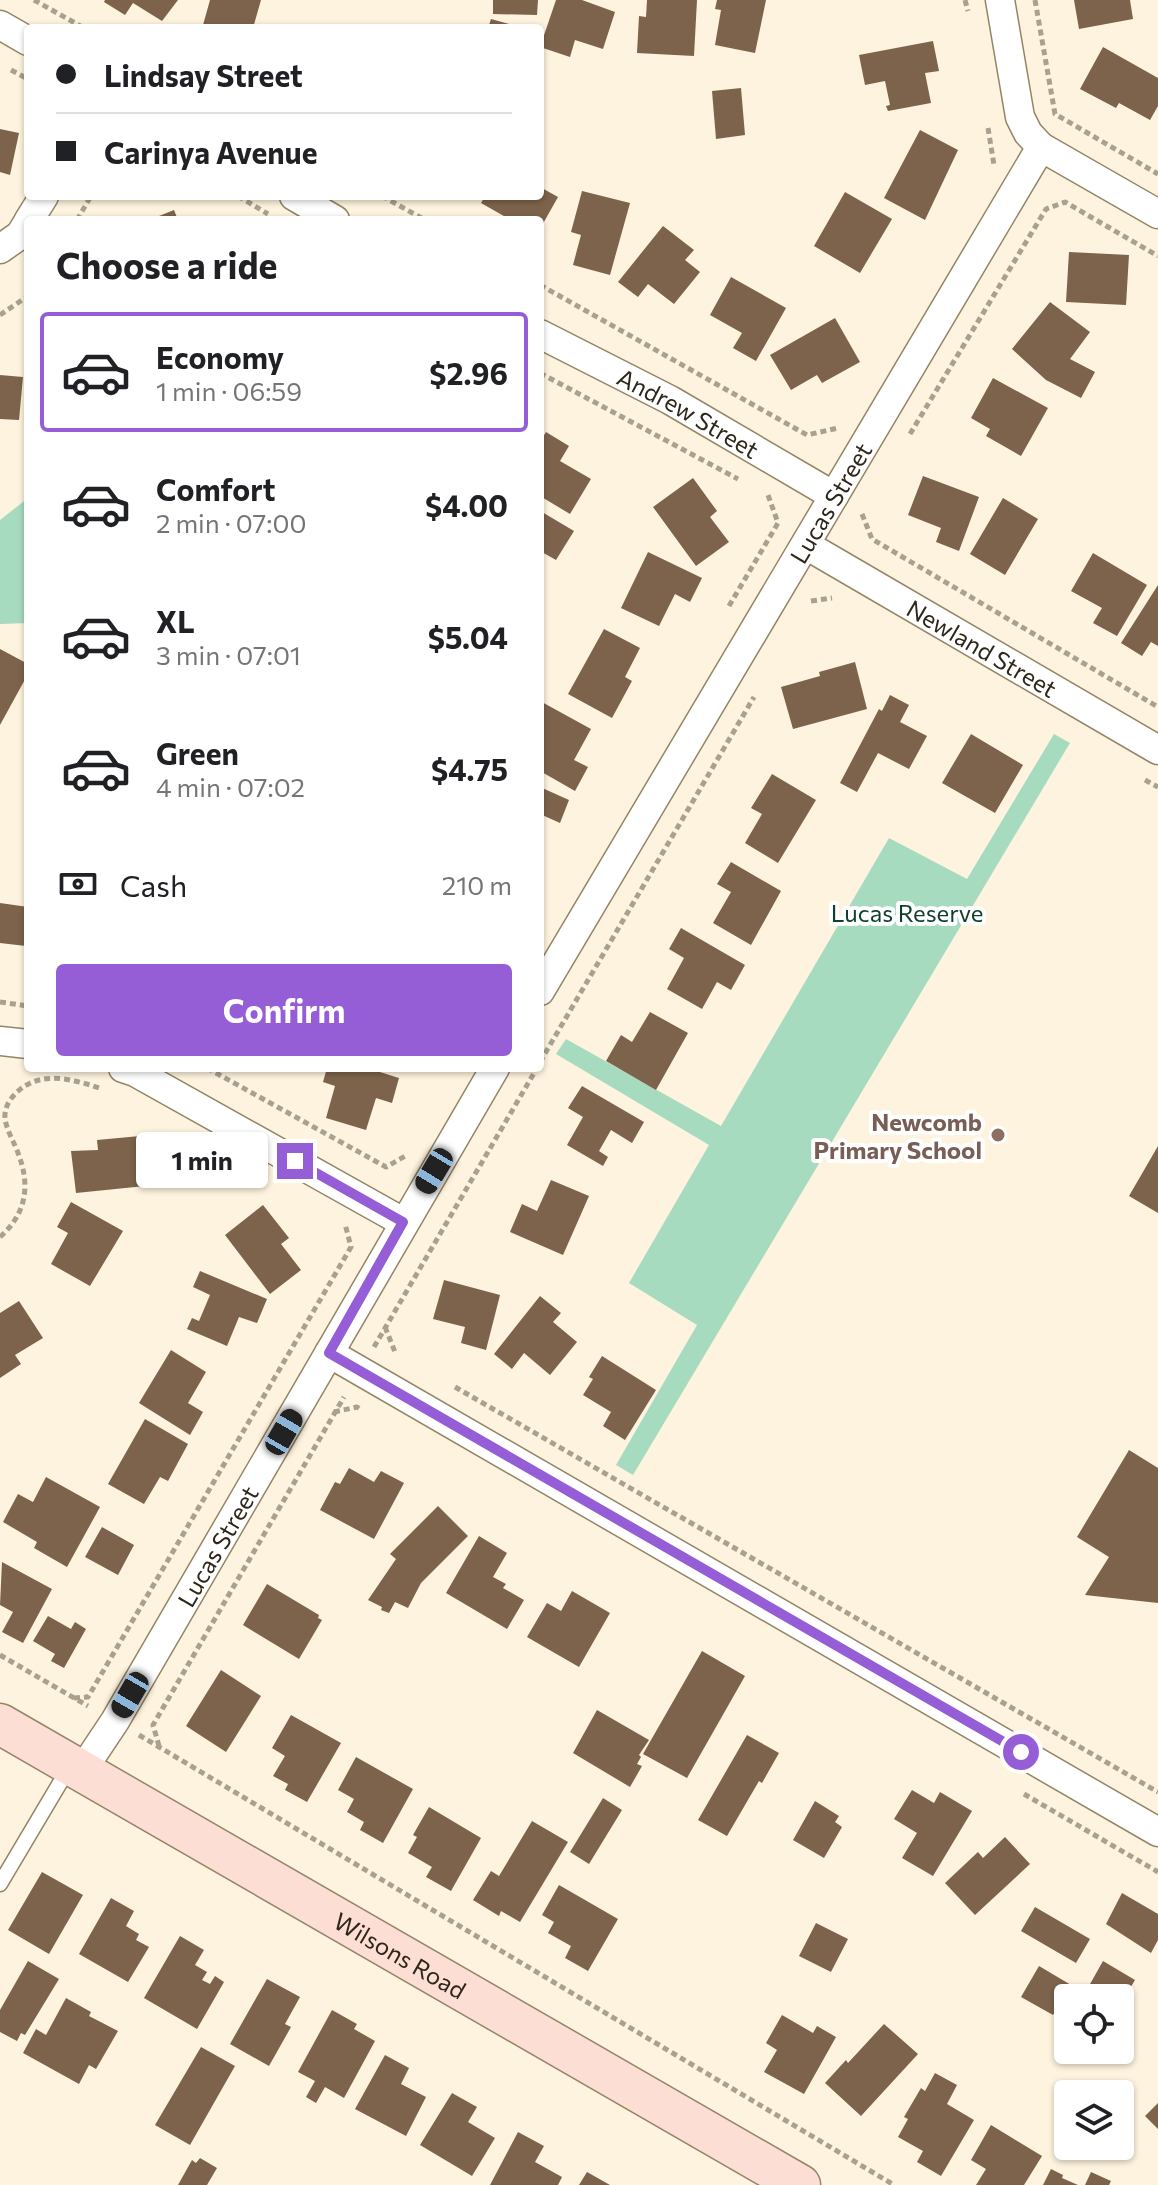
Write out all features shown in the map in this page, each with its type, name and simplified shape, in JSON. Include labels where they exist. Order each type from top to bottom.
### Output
[{"type":"street","points":[[1000,0],[1020,117],[1028,133],[1041,147],[1158,214]]},
{"type":"street","points":[[0,25],[24,39]]},
{"type":"street","name":"Lucas Street","points":[[544,984],[1041,147]]},
{"type":"street","points":[[301,200],[328,216]]},
{"type":"street","points":[[0,249],[24,229]]},
{"type":"street","name":"Andrew Street","points":[[544,336],[670,400],[834,496]]},
{"type":"street","name":"Newland Street","points":[[806,545],[1158,750]]},
{"type":"street","points":[[0,1041],[24,1044]]},
{"type":"street","points":[[135,1072],[403,1222]]},
{"type":"street","name":"Lucas Street","points":[[76,1768],[115,1721],[493,1072]]},
{"type":"street","points":[[329,1353],[1158,1832]]},
{"type":"street","name":"Wilsons Road","points":[[0,1724],[800,2185]]},
{"type":"lane","points":[[0,1884],[76,1768]]},
{"type":"path","points":[[34,0],[77,24]]},
{"type":"path","points":[[965,0],[968,15]]},
{"type":"path","points":[[1035,0],[1055,114],[1158,174]]},
{"type":"path","points":[[987,119],[995,164],[987,177]]},
{"type":"path","points":[[245,200],[273,216]]},
{"type":"path","points":[[389,200],[418,216]]},
{"type":"path","points":[[544,287],[807,435],[838,429],[846,416]]},
{"type":"path","points":[[0,315],[24,299]]},
{"type":"path","points":[[544,375],[743,482]]},
{"type":"path","points":[[722,617],[778,523],[770,496],[756,489]]},
{"type":"path","points":[[862,514],[872,539],[1158,707]]},
{"type":"path","points":[[0,1002],[24,1005]]},
{"type":"path","points":[[214,1072],[386,1167]]},
{"type":"path","points":[[160,1747],[153,1725],[535,1072]]},
{"type":"path","points":[[0,1237],[11,1227],[24,1203],[26,1177],[5,1117],[9,1100],[25,1084],[43,1077],[80,1082],[102,1090]]},
{"type":"path","points":[[74,1698],[88,1697],[351,1247],[345,1222]]},
{"type":"path","points":[[385,1327],[392,1350],[406,1358]]},
{"type":"path","points":[[447,1382],[1158,1792]]},
{"type":"path","points":[[0,1655],[160,1747],[894,2185]]},
{"type":"green space","points":[[24,501],[24,623],[0,624],[0,520]]},
{"type":"green space","name":"Lucas Reserve","points":[[1054,734],[1070,743],[633,1475],[616,1465],[697,1325],[629,1283],[709,1145],[556,1054],[566,1039],[721,1126],[889,838],[967,879]]},
{"type":"building","points":[[105,0],[178,0],[162,21],[133,3],[125,15]]},
{"type":"building","points":[[210,0],[261,0],[254,24],[203,24]]},
{"type":"building","points":[[493,0],[538,0],[537,15],[493,14]]},
{"type":"building","points":[[556,0],[582,0],[615,12],[603,49],[575,40],[570,57],[544,48],[544,35]]},
{"type":"building","points":[[647,0],[697,0],[694,56],[637,53],[639,16],[646,17]]},
{"type":"building","points":[[717,0],[766,0],[755,53],[715,45],[721,10],[715,9]]},
{"type":"building","points":[[1074,0],[1130,0],[1133,19],[1079,29]]},
{"type":"building","points":[[491,19],[509,24],[489,24]]},
{"type":"building","points":[[933,41],[939,71],[925,73],[931,103],[888,111],[886,106],[890,105],[885,81],[865,85],[859,55]]},
{"type":"building","points":[[1103,47],[1158,78],[1158,106],[1150,120],[1119,103],[1116,108],[1080,89]]},
{"type":"building","points":[[741,88],[745,135],[716,139],[712,91]]},
{"type":"building","points":[[0,129],[19,133],[10,175],[0,172]]},
{"type":"building","points":[[920,130],[958,150],[925,220],[884,198]]},
{"type":"building","points":[[544,189],[558,197],[544,222],[544,216],[504,216],[481,203],[483,200],[544,200]]},
{"type":"building","points":[[582,191],[630,203],[610,275],[573,265],[581,235],[571,232]]},
{"type":"building","points":[[845,192],[892,219],[860,273],[814,246]]},
{"type":"building","points":[[174,210],[176,216],[159,216]]},
{"type":"building","points":[[663,226],[694,250],[685,260],[700,272],[674,304],[648,284],[638,297],[618,282]]},
{"type":"building","points":[[1069,252],[1129,255],[1126,305],[1066,302]]},
{"type":"building","points":[[731,277],[786,308],[756,361],[733,348],[742,333],[710,315]]},
{"type":"building","points":[[1050,302],[1090,332],[1070,359],[1095,372],[1081,398],[1046,380],[1012,349]]},
{"type":"building","points":[[835,318],[860,362],[822,383],[817,375],[791,390],[770,355]]},
{"type":"building","points":[[0,375],[23,377],[19,420],[0,419]]},
{"type":"building","points":[[993,378],[1048,408],[1021,456],[986,436],[990,429],[971,418]]},
{"type":"building","points":[[546,432],[569,446],[560,461],[591,479],[570,514],[544,498]]},
{"type":"building","points":[[923,476],[979,497],[959,551],[936,542],[941,528],[908,515]]},
{"type":"building","points":[[693,478],[717,511],[710,517],[729,542],[696,566],[653,507]]},
{"type":"building","points":[[1003,498],[1038,519],[1005,575],[970,554]]},
{"type":"building","points":[[544,513],[574,531],[556,560],[544,553]]},
{"type":"building","points":[[648,552],[702,578],[690,602],[675,594],[659,626],[621,608]]},
{"type":"building","points":[[1093,553],[1147,585],[1117,636],[1093,623],[1102,608],[1071,591]]},
{"type":"building","points":[[1158,585],[1158,646],[1151,642],[1142,656],[1121,643]]},
{"type":"building","points":[[604,629],[640,648],[625,677],[632,681],[612,718],[568,694]]},
{"type":"building","points":[[0,649],[24,662],[24,681],[0,725]]},
{"type":"building","points":[[855,662],[867,709],[793,729],[781,687]]},
{"type":"building","points":[[890,695],[909,705],[900,722],[927,736],[909,769],[878,753],[857,792],[840,783],[879,709],[882,711]]},
{"type":"building","points":[[544,703],[591,729],[574,760],[588,767],[575,791],[544,773]]},
{"type":"building","points":[[971,734],[1023,765],[995,813],[942,783]]},
{"type":"building","points":[[772,774],[816,800],[778,863],[745,843],[762,814],[751,808]]},
{"type":"building","points":[[544,789],[569,800],[560,823],[544,816]]},
{"type":"building","points":[[731,862],[781,891],[751,945],[713,923],[731,892],[717,884]]},
{"type":"building","points":[[0,903],[24,906],[24,946],[0,943]]},
{"type":"building","points":[[681,928],[745,965],[731,990],[717,982],[702,1009],[667,989],[684,958],[669,949]]},
{"type":"building","points":[[650,1012],[688,1033],[656,1090],[606,1061],[621,1035],[632,1042]]},
{"type":"building","points":[[326,1072],[380,1072],[399,1078],[392,1103],[376,1098],[366,1130],[326,1118],[335,1086],[323,1082]]},
{"type":"building","points":[[582,1086],[644,1122],[632,1143],[611,1130],[599,1151],[608,1157],[603,1166],[567,1145],[583,1117],[568,1108]]},
{"type":"building","points":[[140,1136],[145,1186],[76,1193],[71,1151],[98,1150],[97,1140]]},
{"type":"building","points":[[1158,1146],[1158,1213],[1129,1196]]},
{"type":"building","points":[[551,1180],[589,1196],[563,1255],[510,1232],[522,1204],[537,1211]]},
{"type":"building","points":[[71,1202],[123,1231],[90,1286],[51,1264],[68,1233],[57,1227]]},
{"type":"building","points":[[263,1205],[289,1238],[281,1244],[301,1270],[270,1294],[225,1235]]},
{"type":"building","points":[[200,1271],[267,1299],[257,1323],[239,1317],[227,1346],[187,1329],[192,1318],[199,1321],[210,1295],[193,1287]]},
{"type":"building","points":[[444,1280],[500,1295],[486,1350],[461,1343],[465,1327],[433,1319]]},
{"type":"building","points":[[540,1296],[561,1313],[553,1322],[577,1342],[550,1375],[524,1353],[512,1369],[494,1354]]},
{"type":"building","points":[[19,1301],[43,1338],[15,1355],[21,1364],[0,1378],[0,1313]]},
{"type":"building","points":[[171,1350],[206,1372],[188,1403],[203,1412],[190,1435],[139,1403]]},
{"type":"building","points":[[602,1356],[656,1390],[625,1440],[603,1426],[611,1412],[583,1395],[593,1379],[589,1377]]},
{"type":"building","points":[[145,1419],[188,1444],[168,1481],[160,1477],[144,1504],[108,1484]]},
{"type":"building","points":[[1129,1450],[1158,1468],[1158,1603],[1085,1595],[1109,1557],[1077,1537]]},
{"type":"building","points":[[349,1468],[374,1482],[381,1471],[404,1483],[374,1539],[320,1510],[335,1482],[340,1484]]},
{"type":"building","points":[[46,1477],[100,1507],[67,1567],[34,1548],[37,1542],[3,1522],[18,1494],[33,1502]]},
{"type":"building","points":[[438,1506],[468,1536],[421,1583],[408,1608],[395,1602],[389,1613],[381,1610],[382,1607],[368,1600],[396,1559],[390,1554]]},
{"type":"building","points":[[102,1527],[134,1545],[118,1575],[85,1557]]},
{"type":"building","points":[[479,1536],[507,1553],[493,1577],[506,1584],[503,1588],[524,1600],[507,1629],[446,1593]]},
{"type":"building","points":[[2,1562],[52,1589],[23,1643],[2,1632],[13,1612],[0,1605]]},
{"type":"building","points":[[267,1584],[319,1615],[318,1618],[322,1620],[299,1659],[243,1625]]},
{"type":"building","points":[[572,1591],[610,1613],[579,1667],[527,1637],[547,1603],[561,1611]]},
{"type":"building","points":[[48,1616],[71,1629],[75,1622],[86,1629],[64,1668],[51,1661],[55,1654],[33,1641]]},
{"type":"building","points":[[702,1651],[745,1676],[687,1778],[643,1754]]},
{"type":"building","points":[[221,1670],[261,1696],[226,1752],[186,1726]]},
{"type":"building","points":[[597,1710],[649,1740],[639,1755],[637,1764],[642,1766],[630,1787],[573,1753]]},
{"type":"building","points":[[291,1715],[341,1743],[307,1802],[285,1790],[288,1784],[273,1776],[285,1756],[272,1748]]},
{"type":"building","points":[[747,1735],[779,1753],[727,1836],[698,1820]]},
{"type":"building","points":[[356,1757],[413,1789],[383,1843],[360,1830],[364,1822],[347,1812],[354,1799],[338,1790]]},
{"type":"building","points":[[912,1790],[934,1803],[940,1792],[972,1811],[933,1876],[902,1858],[917,1833],[894,1819]]},
{"type":"building","points":[[603,1798],[622,1810],[589,1864],[570,1852]]},
{"type":"building","points":[[815,1801],[839,1816],[835,1822],[842,1827],[824,1858],[793,1840]]},
{"type":"building","points":[[429,1807],[481,1838],[451,1891],[426,1877],[432,1867],[408,1853],[417,1837],[413,1835]]},
{"type":"building","points":[[532,1821],[568,1842],[520,1922],[501,1911],[499,1916],[473,1900],[491,1871],[499,1876]]},
{"type":"building","points":[[1005,1837],[1030,1864],[975,1915],[945,1883],[978,1852],[983,1858]]},
{"type":"building","points":[[42,1872],[83,1895],[49,1954],[8,1930]]},
{"type":"building","points":[[559,1885],[618,1919],[588,1971],[565,1958],[571,1946],[548,1933],[554,1922],[542,1915]]},
{"type":"building","points":[[1122,1893],[1158,1914],[1158,1940],[1151,1953],[1106,1924]]},
{"type":"building","points":[[111,1898],[134,1911],[126,1926],[139,1934],[136,1940],[149,1947],[128,1982],[79,1954]]},
{"type":"building","points":[[1035,1907],[1090,1939],[1076,1963],[1021,1931]]},
{"type":"building","points":[[816,1923],[848,1939],[831,1972],[799,1956]]},
{"type":"building","points":[[180,1936],[204,1950],[195,1965],[207,1972],[202,1980],[210,1984],[215,1976],[224,1982],[197,2029],[144,1998]]},
{"type":"building","points":[[28,1961],[59,1979],[25,2035],[21,2033],[17,2041],[0,2032],[0,2010]]},
{"type":"building","points":[[1103,1961],[1135,1980],[1133,1984],[1090,1984]]},
{"type":"building","points":[[1039,1966],[1069,1984],[1054,1984],[1053,2015],[1021,1997]]},
{"type":"building","points":[[267,1979],[300,1997],[285,2024],[291,2027],[269,2066],[230,2044]]},
{"type":"building","points":[[66,1998],[91,2012],[89,2016],[118,2031],[96,2069],[89,2065],[79,2084],[23,2053],[36,2029],[46,2035]]},
{"type":"building","points":[[332,2010],[357,2024],[354,2029],[375,2041],[344,2098],[325,2087],[316,2103],[306,2097],[315,2081],[298,2072]]},
{"type":"building","points":[[782,2015],[813,2033],[817,2026],[836,2037],[804,2094],[764,2072],[777,2050],[766,2043]]},
{"type":"building","points":[[884,2024],[918,2054],[861,2116],[825,2083]]},
{"type":"building","points":[[201,2047],[235,2066],[190,2145],[155,2125]]},
{"type":"building","points":[[385,2055],[409,2068],[401,2084],[426,2097],[406,2136],[355,2109]]},
{"type":"building","points":[[935,2073],[957,2085],[947,2104],[974,2120],[941,2176],[917,2162],[923,2151],[898,2137],[908,2119],[904,2117],[921,2088],[925,2091]]},
{"type":"building","points":[[452,2093],[477,2107],[468,2122],[495,2138],[472,2176],[420,2145]]},
{"type":"building","points":[[1158,2103],[1158,2129],[1145,2116]]},
{"type":"building","points":[[991,2125],[1042,2156],[1024,2185],[976,2185],[986,2169],[971,2160]]},
{"type":"building","points":[[518,2132],[544,2146],[535,2162],[562,2177],[558,2185],[490,2185]]},
{"type":"building","points":[[200,2158],[217,2168],[207,2185],[178,2185],[192,2160],[196,2163]]},
{"type":"building","points":[[1051,2169],[1063,2175],[1062,2178],[1078,2185],[1043,2185]]},
{"type":"building","points":[[587,2172],[610,2185],[579,2185]]},
{"type":"building","points":[[1091,2172],[1111,2181],[1109,2185],[1085,2185]]},
{"type":"place","name":"Newcomb Primary School","points":[[998,1135]]},
{"type":"route","points":[[295,1161],[403,1222],[329,1353],[1021,1752]]}]
